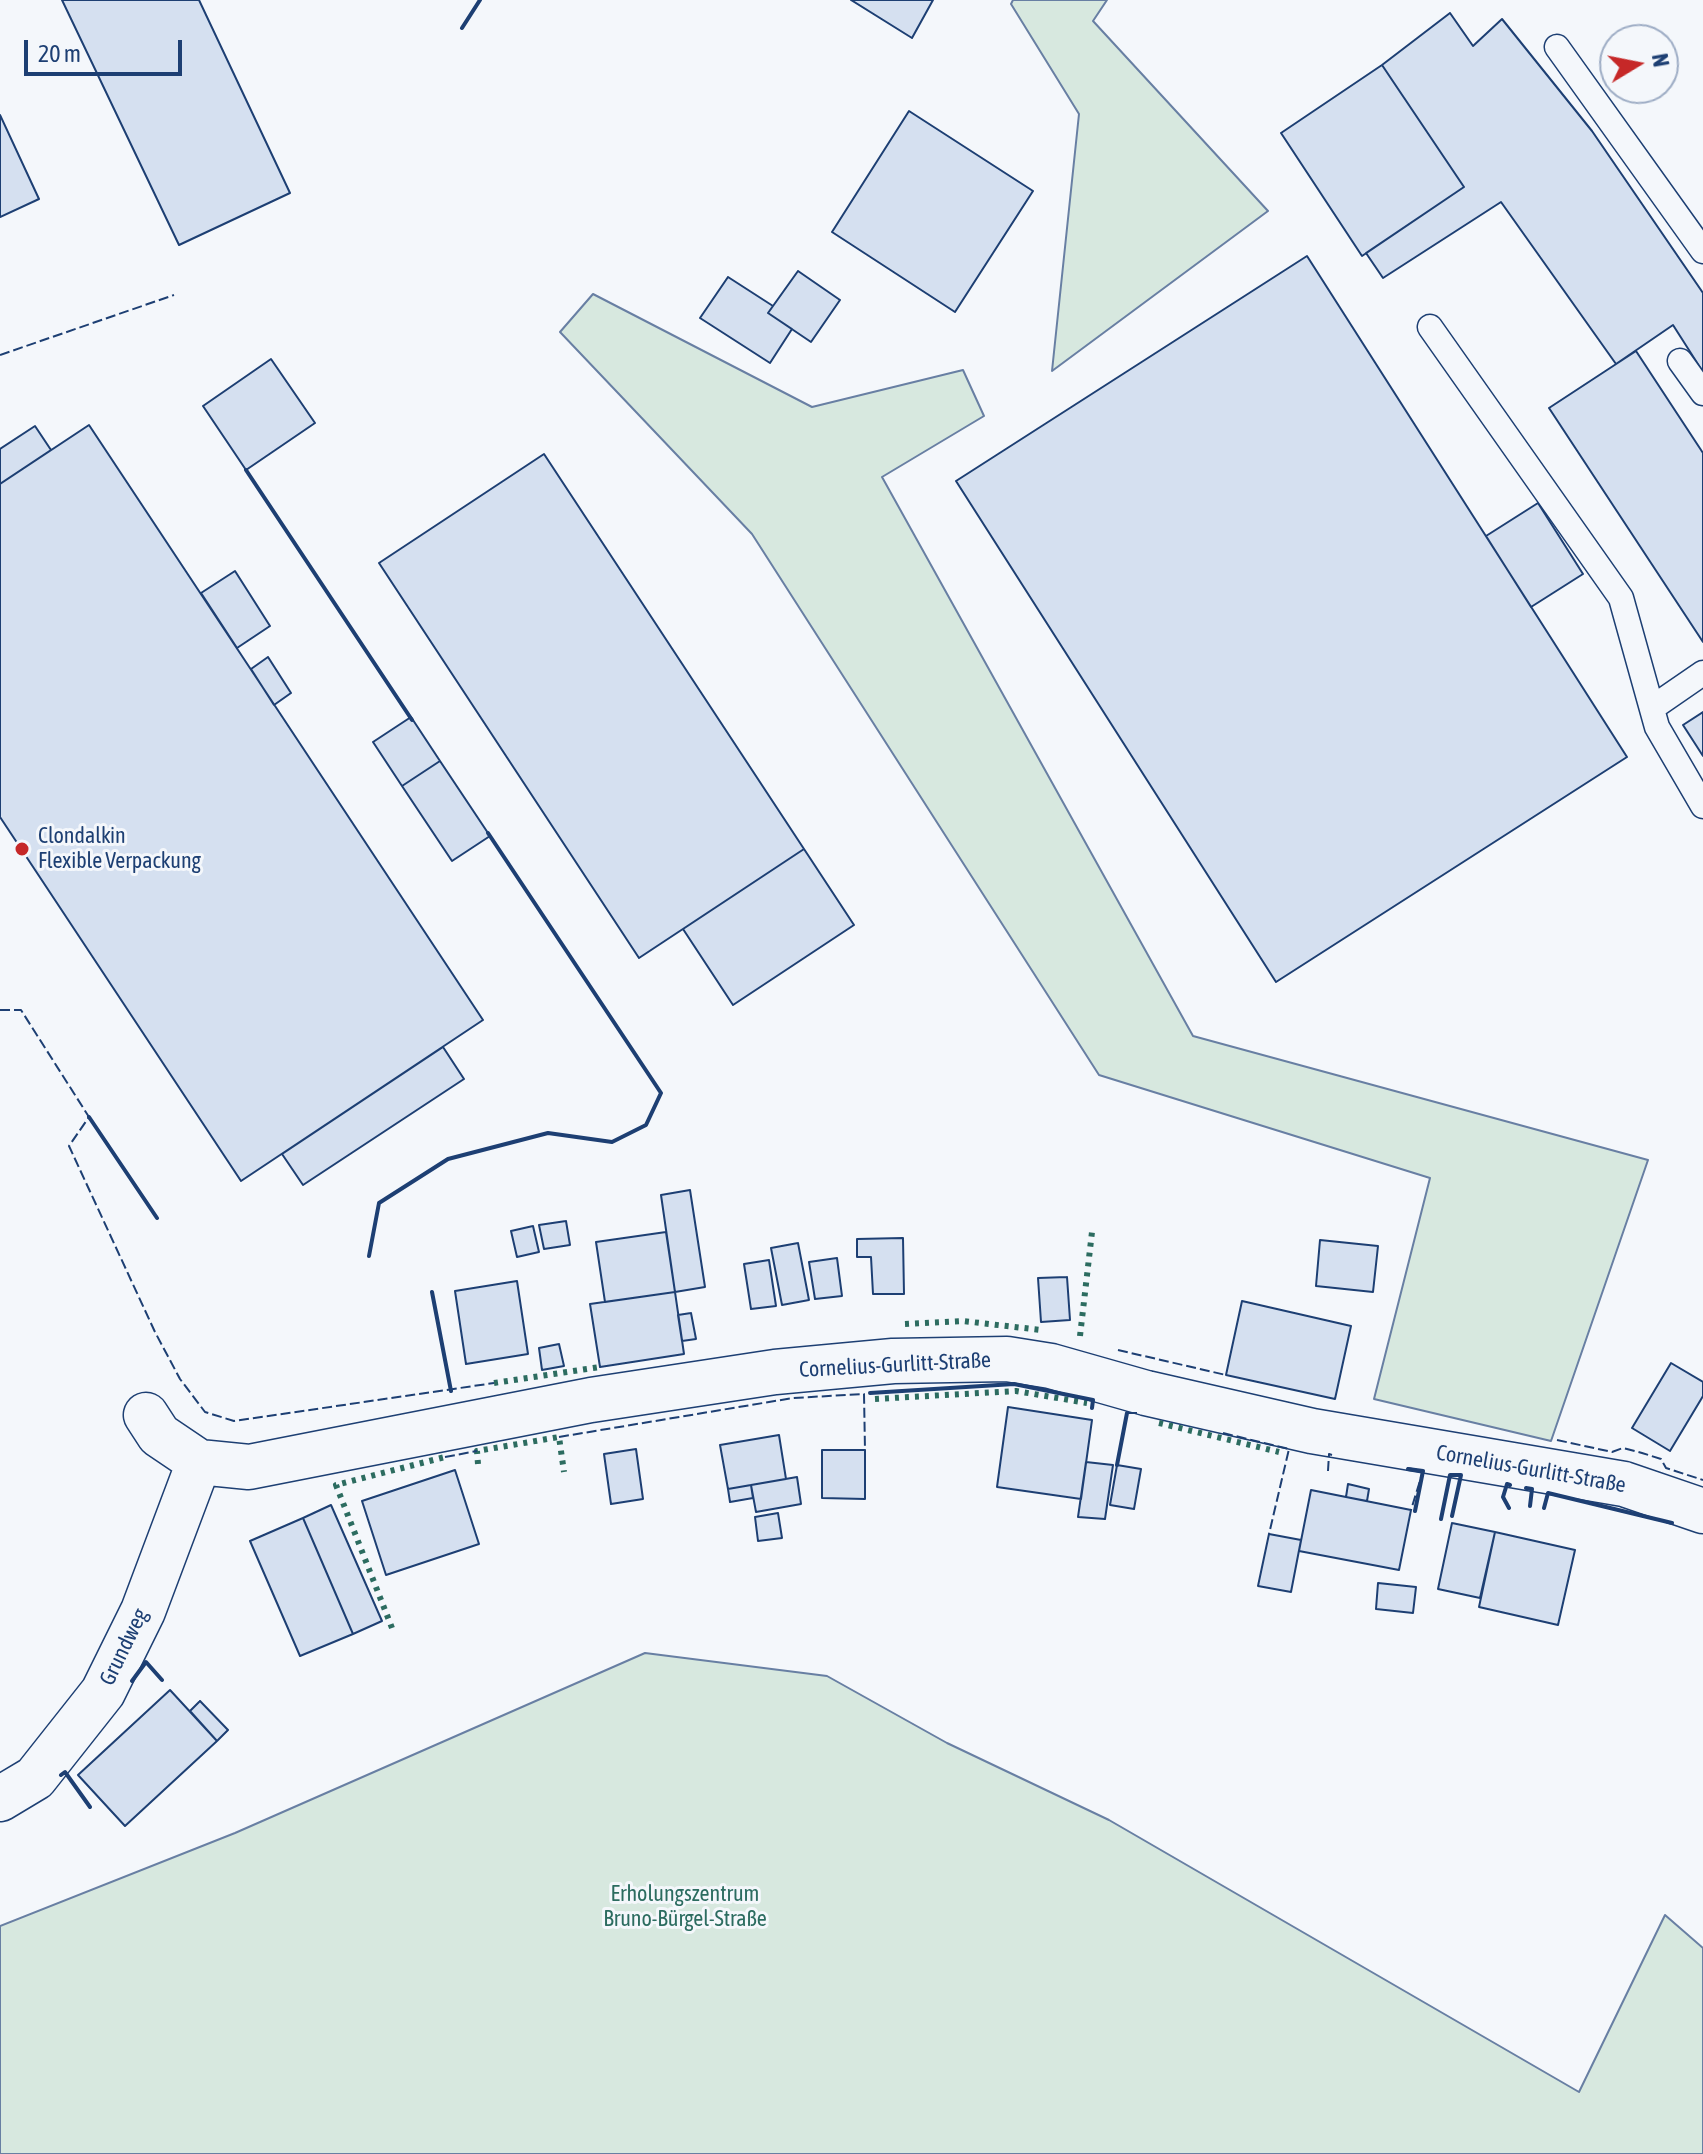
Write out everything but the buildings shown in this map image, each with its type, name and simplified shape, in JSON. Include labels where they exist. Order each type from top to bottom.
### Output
[{"type":"street","name":"Cornelius-Gurlitt-Straße","points":[[146,1415],[159,1435],[199,1462],[249,1467],[591,1400],[811,1368],[947,1358],[1007,1359],[1051,1366],[1146,1393],[1312,1431],[1624,1484],[1703,1511]]},
{"type":"street","name":"Grundweg","points":[[0,1799],[35,1778],[103,1692],[143,1611],[199,1462]]},
{"type":"lane","points":[[1557,47],[1703,251]]},
{"type":"lane","points":[[1430,327],[1621,598],[1657,727],[1703,806]]},
{"type":"lane","points":[[1680,361],[1703,393]]},
{"type":"lane","points":[[1652,708],[1703,673]]},
{"type":"green space","points":[[1013,0],[1107,0],[1093,21],[1268,211],[1052,371],[1079,114],[1011,4]]},
{"type":"green space","points":[[593,294],[812,407],[963,370],[984,416],[882,477],[1193,1036],[1648,1160],[1551,1441],[1374,1399],[1430,1178],[1099,1075],[752,534],[560,332]]},
{"type":"green space","name":"Erholungszentrum Bruno-Bürgel-Straße","points":[[645,1653],[827,1676],[947,1743],[1109,1820],[1579,2092],[1665,1915],[1703,1948],[1703,2154],[0,2154],[0,1926],[235,1833]]},
{"type":"hedge","points":[[1080,1336],[1092,1232]]},
{"type":"hedge","points":[[905,1324],[963,1321],[1041,1330]]},
{"type":"hedge","points":[[494,1383],[600,1367]]},
{"type":"hedge","points":[[875,1399],[1016,1391],[1087,1403]]},
{"type":"hedge","points":[[1159,1423],[1279,1452]]},
{"type":"hedge","points":[[478,1464],[477,1451],[559,1437],[564,1472]]},
{"type":"hedge","points":[[392,1628],[336,1485],[445,1457]]},
{"type":"fence","points":[[0,355],[174,295]]},
{"type":"fence","points":[[0,1010],[21,1010],[89,1117],[69,1146],[155,1332],[180,1379],[205,1412],[234,1421],[494,1383]]},
{"type":"fence","points":[[1118,1350],[1226,1375]]},
{"type":"fence","points":[[559,1437],[793,1398],[864,1394],[865,1450]]},
{"type":"fence","points":[[1127,1413],[1141,1413]]},
{"type":"fence","points":[[1223,1433],[1289,1449],[1269,1534]]},
{"type":"fence","points":[[1557,1440],[1612,1452],[1623,1448],[1642,1453],[1661,1459],[1666,1468],[1703,1480]]},
{"type":"fence","points":[[445,1457],[477,1451]]},
{"type":"fence","points":[[1328,1471],[1329,1454],[1332,1455]]},
{"type":"fence","points":[[1407,1468],[1423,1471],[1411,1510]]},
{"type":"wall","points":[[462,28],[480,0]]},
{"type":"wall","points":[[246,470],[412,720]]},
{"type":"wall","points":[[369,1256],[379,1203],[448,1159],[548,1133],[612,1142],[646,1125],[661,1093],[488,833]]},
{"type":"wall","points":[[89,1117],[157,1218]]},
{"type":"wall","points":[[432,1292],[451,1391]]},
{"type":"wall","points":[[870,1393],[1014,1384],[1093,1400],[1092,1408]]},
{"type":"wall","points":[[1117,1465],[1127,1413]]},
{"type":"wall","points":[[1408,1469],[1423,1471],[1415,1511]]},
{"type":"wall","points":[[1441,1519],[1450,1475],[1461,1475],[1452,1516]]},
{"type":"wall","points":[[1509,1508],[1503,1497],[1507,1484],[1510,1485]]},
{"type":"wall","points":[[1526,1488],[1532,1489],[1530,1506]]},
{"type":"wall","points":[[1544,1508],[1548,1493],[1672,1523]]},
{"type":"wall","points":[[132,1681],[146,1662],[162,1680]]},
{"type":"wall","points":[[61,1775],[65,1772],[90,1807]]},
{"type":"place","name":"Clondalkin Flexible Verpackung","points":[[22,849]]}]
